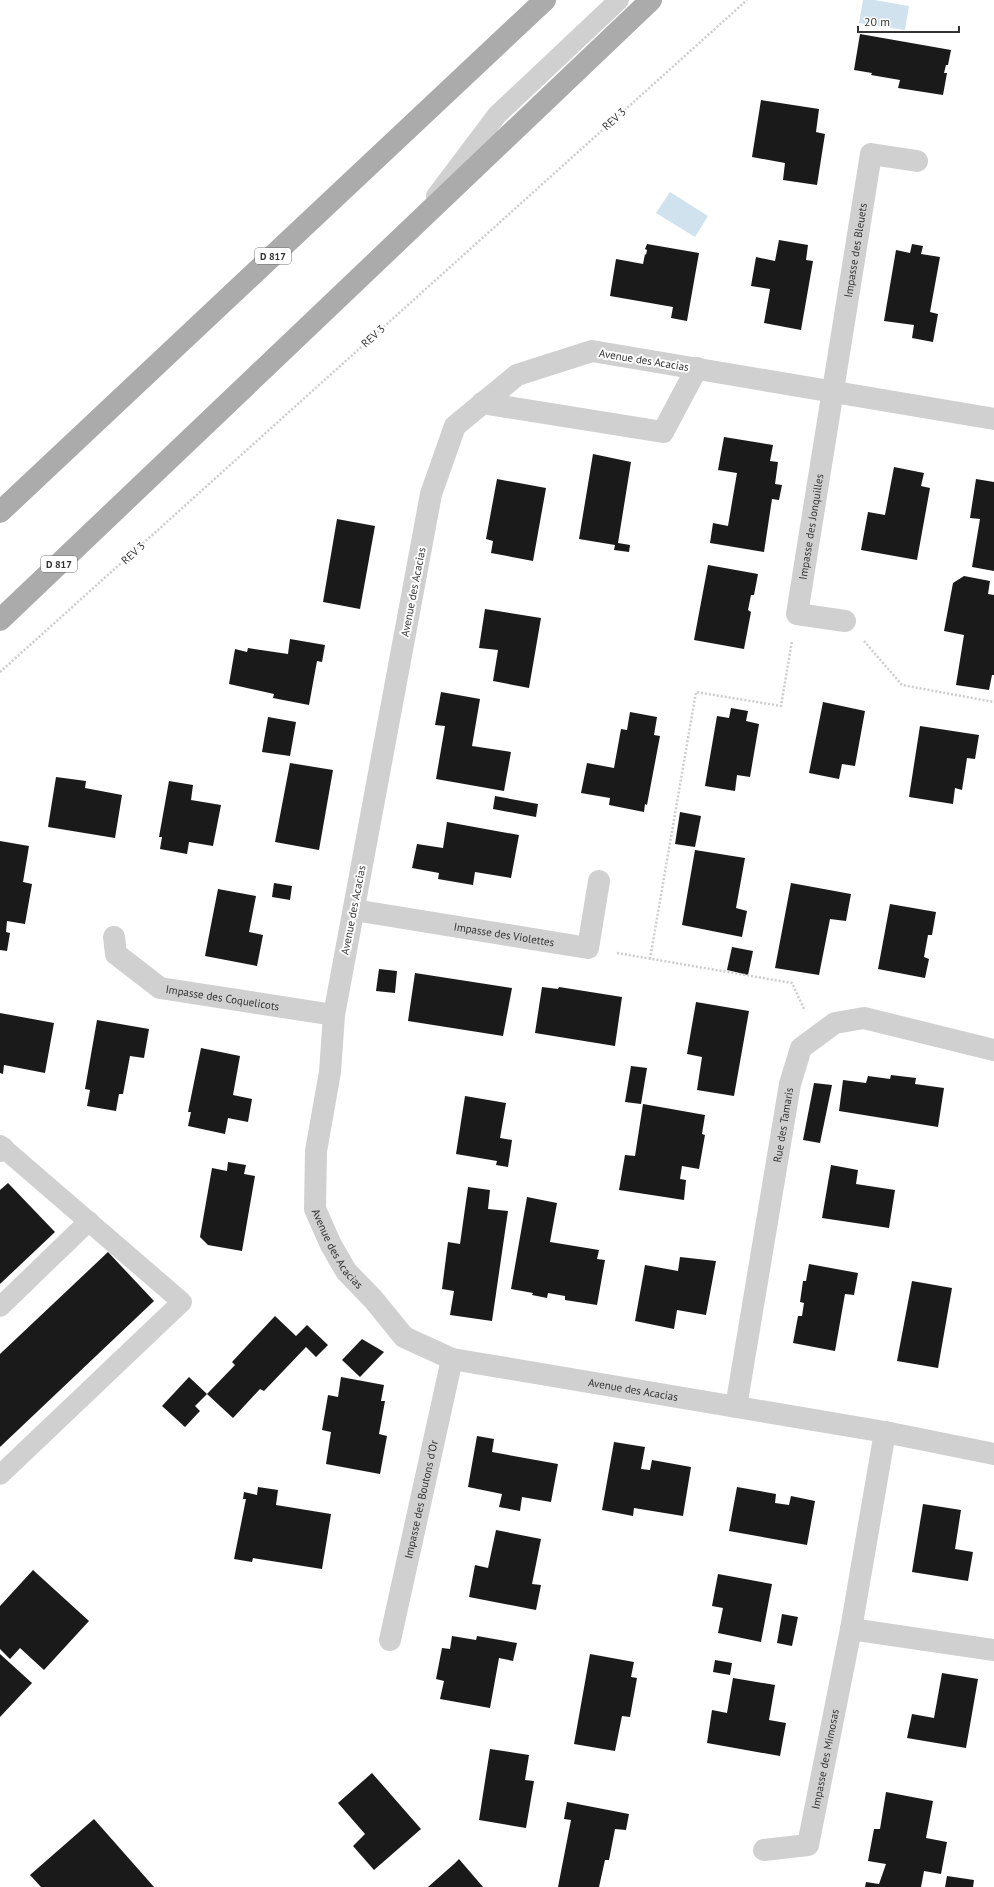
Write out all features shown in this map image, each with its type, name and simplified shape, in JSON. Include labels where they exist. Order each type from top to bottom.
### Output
[{"type":"main road","name":"D 817","points":[[0,512],[545,0]]},
{"type":"main road","name":"D 817","points":[[0,620],[651,0]]},
{"type":"street","name":"Impasse des Bleuets","points":[[833,391],[871,154],[917,161]]},
{"type":"street","name":"Avenue des Acacias","points":[[994,419],[592,351],[517,375],[455,426],[431,494],[334,1015],[330,1072],[316,1151],[315,1209],[331,1245],[346,1271],[373,1299],[404,1337],[452,1359],[885,1432],[994,1454]]},
{"type":"street","points":[[482,403],[664,432],[697,368]]},
{"type":"street","name":"Impasse des Jonquilles","points":[[797,614],[833,391]]},
{"type":"street","points":[[797,614],[845,621]]},
{"type":"street","points":[[588,948],[599,881]]},
{"type":"street","name":"Impasse des Violettes","points":[[354,910],[588,948]]},
{"type":"street","name":"Impasse des Coquelicots","points":[[114,937],[116,954],[160,988],[334,1015]]},
{"type":"street","name":"Rue des Tamaris","points":[[736,1407],[790,1084],[801,1048],[835,1023],[864,1018],[994,1050]]},
{"type":"street","name":"Impasse des Boutons d'Or","points":[[390,1640],[452,1359]]},
{"type":"street","name":"Impasse des Mimosas","points":[[764,1850],[808,1845],[851,1629],[885,1432]]},
{"type":"street","points":[[851,1629],[994,1650]]},
{"type":"lane","points":[[410,229],[497,115],[619,0]]},
{"type":"lane","points":[[0,1475],[182,1302],[89,1221],[1,1148]]},
{"type":"lane","points":[[0,1307],[89,1221]]},
{"type":"path","name":"REV 3","points":[[0,672],[747,0]]},
{"type":"path","points":[[650,958],[696,692],[781,706],[797,614]]},
{"type":"path","points":[[845,621],[902,685],[994,702]]},
{"type":"path","points":[[588,948],[792,983],[804,1009]]},
{"type":"water","points":[[863,0],[874,0],[909,6],[905,30],[859,23]]},
{"type":"water","points":[[670,192],[708,216],[695,237],[656,213]]},
{"type":"building","points":[[860,34],[951,50],[948,65],[946,65],[944,73],[947,73],[943,95],[898,88],[900,80],[871,75],[872,73],[854,70]]},
{"type":"building","points":[[761,100],[819,109],[816,132],[825,134],[817,185],[783,180],[785,163],[752,157]]},
{"type":"building","points":[[779,240],[808,245],[806,260],[813,261],[801,330],[764,323],[770,289],[751,286],[756,257],[775,261]]},
{"type":"building","points":[[647,244],[699,253],[687,321],[671,318],[673,307],[610,296],[616,259],[643,264]]},
{"type":"building","points":[[912,244],[923,246],[921,254],[940,257],[930,312],[938,314],[933,342],[912,338],[914,325],[884,321],[896,250],[910,253]]},
{"type":"building","points":[[724,437],[773,445],[770,461],[778,462],[775,484],[782,485],[779,500],[772,499],[764,552],[710,543],[713,523],[728,526],[737,473],[718,470]]},
{"type":"building","points":[[593,454],[631,462],[618,543],[630,545],[629,552],[614,550],[615,545],[579,539]]},
{"type":"building","points":[[894,467],[924,473],[921,486],[930,488],[917,560],[861,550],[868,512],[885,515]]},
{"type":"building","points":[[497,479],[546,488],[533,561],[491,553],[493,541],[486,539]]},
{"type":"building","points":[[976,479],[994,482],[994,571],[972,567],[980,519],[970,518]]},
{"type":"building","points":[[337,519],[375,526],[360,609],[323,602]]},
{"type":"building","points":[[708,565],[758,574],[754,595],[751,595],[748,610],[751,612],[744,649],[694,640]]},
{"type":"building","points":[[964,576],[990,581],[988,594],[994,595],[994,675],[992,675],[989,690],[956,685],[964,635],[944,631],[953,583]]},
{"type":"building","points":[[485,609],[541,618],[529,688],[493,681],[498,650],[479,648]]},
{"type":"building","points":[[290,639],[325,645],[322,662],[317,661],[309,705],[273,698],[274,694],[229,684],[235,649],[247,652],[248,648],[288,654]]},
{"type":"building","points":[[441,692],[480,699],[472,746],[511,752],[504,791],[436,779],[445,726],[435,725]]},
{"type":"building","points":[[823,702],[865,711],[855,766],[842,764],[839,779],[809,773]]},
{"type":"building","points":[[731,708],[748,711],[746,721],[759,724],[750,777],[737,775],[735,791],[705,786],[717,716],[729,718]]},
{"type":"building","points":[[630,712],[657,717],[654,735],[660,736],[647,805],[645,804],[644,812],[609,805],[610,798],[581,793],[587,763],[614,768],[621,729],[627,730]]},
{"type":"building","points":[[268,717],[296,722],[290,756],[262,752]]},
{"type":"building","points":[[920,726],[979,735],[975,759],[967,758],[962,790],[955,788],[953,804],[909,797]]},
{"type":"building","points":[[290,763],[333,770],[319,850],[275,842]]},
{"type":"building","points":[[56,777],[86,781],[85,788],[122,795],[115,838],[48,827]]},
{"type":"building","points":[[169,781],[193,785],[191,800],[221,805],[213,846],[189,842],[187,854],[160,849],[162,837],[159,837]]},
{"type":"building","points":[[495,796],[538,804],[536,817],[493,809]]},
{"type":"building","points":[[680,812],[701,816],[695,847],[675,844]]},
{"type":"building","points":[[447,822],[519,835],[511,878],[475,872],[473,885],[438,879],[439,873],[412,868],[417,844],[443,848]]},
{"type":"building","points":[[0,841],[29,846],[23,882],[32,884],[25,924],[7,921],[6,932],[10,933],[7,951],[0,950]]},
{"type":"building","points":[[695,850],[745,858],[736,908],[747,911],[742,937],[682,925]]},
{"type":"building","points":[[274,883],[292,886],[290,900],[272,897]]},
{"type":"building","points":[[791,883],[851,894],[846,921],[830,919],[819,975],[775,968]]},
{"type":"building","points":[[218,889],[256,896],[249,932],[263,935],[257,966],[205,956]]},
{"type":"building","points":[[890,904],[936,912],[932,935],[928,935],[924,957],[929,959],[925,978],[878,969]]},
{"type":"building","points":[[732,947],[753,951],[748,975],[727,970]]},
{"type":"building","points":[[379,969],[397,971],[395,993],[376,991]]},
{"type":"building","points":[[415,973],[512,988],[503,1036],[408,1021]]},
{"type":"building","points":[[542,987],[558,989],[559,987],[622,997],[615,1046],[535,1033]]},
{"type":"building","points":[[696,1002],[749,1011],[734,1096],[697,1090],[702,1057],[687,1054]]},
{"type":"building","points":[[0,1013],[54,1023],[45,1073],[4,1065],[3,1074],[0,1073]]},
{"type":"building","points":[[97,1020],[149,1029],[144,1058],[130,1056],[123,1094],[119,1094],[116,1111],[87,1106],[90,1090],[85,1089]]},
{"type":"building","points":[[201,1048],[240,1056],[233,1095],[252,1099],[248,1122],[228,1118],[225,1134],[188,1126],[191,1112],[188,1112]]},
{"type":"building","points":[[631,1066],[647,1068],[641,1104],[625,1102]]},
{"type":"building","points":[[891,1075],[916,1078],[915,1084],[944,1088],[938,1127],[839,1111],[843,1080],[866,1083],[868,1076],[890,1079]]},
{"type":"building","points":[[814,1083],[832,1085],[820,1143],[803,1140]]},
{"type":"building","points":[[465,1096],[506,1103],[500,1138],[512,1140],[508,1167],[496,1165],[497,1161],[456,1154]]},
{"type":"building","points":[[643,1104],[705,1115],[702,1134],[705,1135],[699,1169],[682,1166],[680,1179],[686,1180],[684,1200],[619,1190],[625,1155],[635,1156]]},
{"type":"building","points":[[228,1162],[246,1165],[244,1174],[255,1176],[242,1251],[208,1245],[200,1237],[212,1168],[227,1171]]},
{"type":"building","points":[[831,1165],[858,1170],[856,1184],[895,1190],[889,1228],[822,1218]]},
{"type":"building","points":[[8,1183],[55,1232],[0,1284],[0,1190]]},
{"type":"building","points":[[468,1187],[490,1190],[488,1209],[508,1211],[492,1321],[450,1315],[454,1291],[442,1289],[448,1242],[460,1244]]},
{"type":"building","points":[[527,1197],[557,1203],[550,1242],[599,1250],[597,1259],[605,1260],[597,1305],[565,1300],[565,1296],[548,1293],[547,1298],[532,1295],[533,1293],[511,1289]]},
{"type":"building","points":[[108,1252],[154,1301],[0,1447],[0,1354]]},
{"type":"building","points":[[680,1257],[716,1261],[706,1315],[677,1310],[674,1329],[635,1321],[645,1265],[678,1271]]},
{"type":"building","points":[[809,1264],[858,1273],[854,1295],[845,1294],[835,1351],[793,1343],[798,1316],[802,1316],[804,1303],[800,1302],[803,1281],[806,1281]]},
{"type":"building","points":[[912,1281],[952,1288],[938,1368],[897,1361]]},
{"type":"building","points":[[275,1316],[296,1336],[307,1325],[328,1345],[316,1357],[306,1347],[264,1391],[260,1389],[233,1418],[207,1394],[235,1365],[232,1362]]},
{"type":"building","points":[[362,1339],[384,1352],[360,1377],[342,1360]]},
{"type":"building","points":[[189,1377],[207,1394],[195,1406],[200,1411],[185,1427],[162,1406]]},
{"type":"building","points":[[341,1377],[384,1385],[381,1401],[385,1401],[379,1434],[387,1436],[380,1474],[326,1464],[331,1432],[322,1430],[328,1395],[338,1397]]},
{"type":"building","points":[[477,1436],[494,1439],[492,1452],[558,1464],[551,1502],[522,1497],[520,1511],[499,1507],[502,1494],[468,1487]]},
{"type":"building","points":[[614,1442],[645,1447],[641,1469],[650,1470],[652,1460],[691,1467],[683,1516],[634,1508],[633,1516],[602,1510]]},
{"type":"building","points":[[258,1487],[278,1490],[276,1505],[331,1514],[322,1569],[253,1558],[252,1562],[234,1559],[246,1499],[243,1499],[244,1492],[257,1495]]},
{"type":"building","points":[[737,1487],[776,1494],[775,1503],[789,1505],[791,1496],[815,1501],[807,1545],[729,1531]]},
{"type":"building","points":[[923,1504],[961,1510],[955,1549],[973,1552],[968,1581],[912,1572]]},
{"type":"building","points":[[496,1530],[541,1539],[532,1584],[541,1585],[536,1610],[469,1597],[475,1565],[488,1568]]},
{"type":"building","points":[[33,1570],[89,1621],[44,1670],[20,1648],[10,1659],[0,1649],[0,1606]]},
{"type":"building","points":[[718,1574],[772,1584],[761,1642],[718,1633],[723,1608],[712,1606]]},
{"type":"building","points":[[782,1614],[798,1617],[792,1646],[777,1643]]},
{"type":"building","points":[[452,1636],[476,1640],[477,1636],[517,1643],[513,1661],[499,1658],[490,1708],[440,1699],[444,1681],[436,1679],[442,1648],[450,1649]]},
{"type":"building","points":[[0,1654],[32,1683],[0,1717]]},
{"type":"building","points":[[590,1654],[634,1662],[631,1677],[637,1678],[630,1717],[622,1716],[615,1751],[574,1744]]},
{"type":"building","points":[[715,1660],[732,1663],[730,1675],[713,1672]]},
{"type":"building","points":[[942,1673],[978,1679],[966,1748],[907,1738],[912,1714],[934,1718]]},
{"type":"building","points":[[733,1678],[775,1685],[769,1720],[786,1723],[780,1756],[707,1743],[712,1710],[727,1713]]},
{"type":"building","points":[[490,1749],[529,1755],[525,1780],[534,1781],[526,1828],[479,1820]]},
{"type":"building","points":[[372,1773],[421,1829],[374,1870],[353,1846],[365,1834],[338,1803]]},
{"type":"building","points":[[886,1792],[933,1801],[926,1838],[947,1842],[941,1874],[924,1871],[921,1887],[865,1887],[866,1882],[879,1884],[886,1864],[868,1861],[874,1829],[880,1829]]},
{"type":"building","points":[[567,1802],[629,1814],[626,1830],[615,1829],[609,1860],[605,1860],[599,1887],[558,1887],[571,1820],[564,1819]]},
{"type":"building","points":[[94,1819],[154,1887],[41,1887],[30,1875]]},
{"type":"building","points":[[459,1859],[483,1887],[428,1887],[454,1864]]},
{"type":"building","points":[[947,1876],[974,1880],[973,1887],[945,1887]]}]
